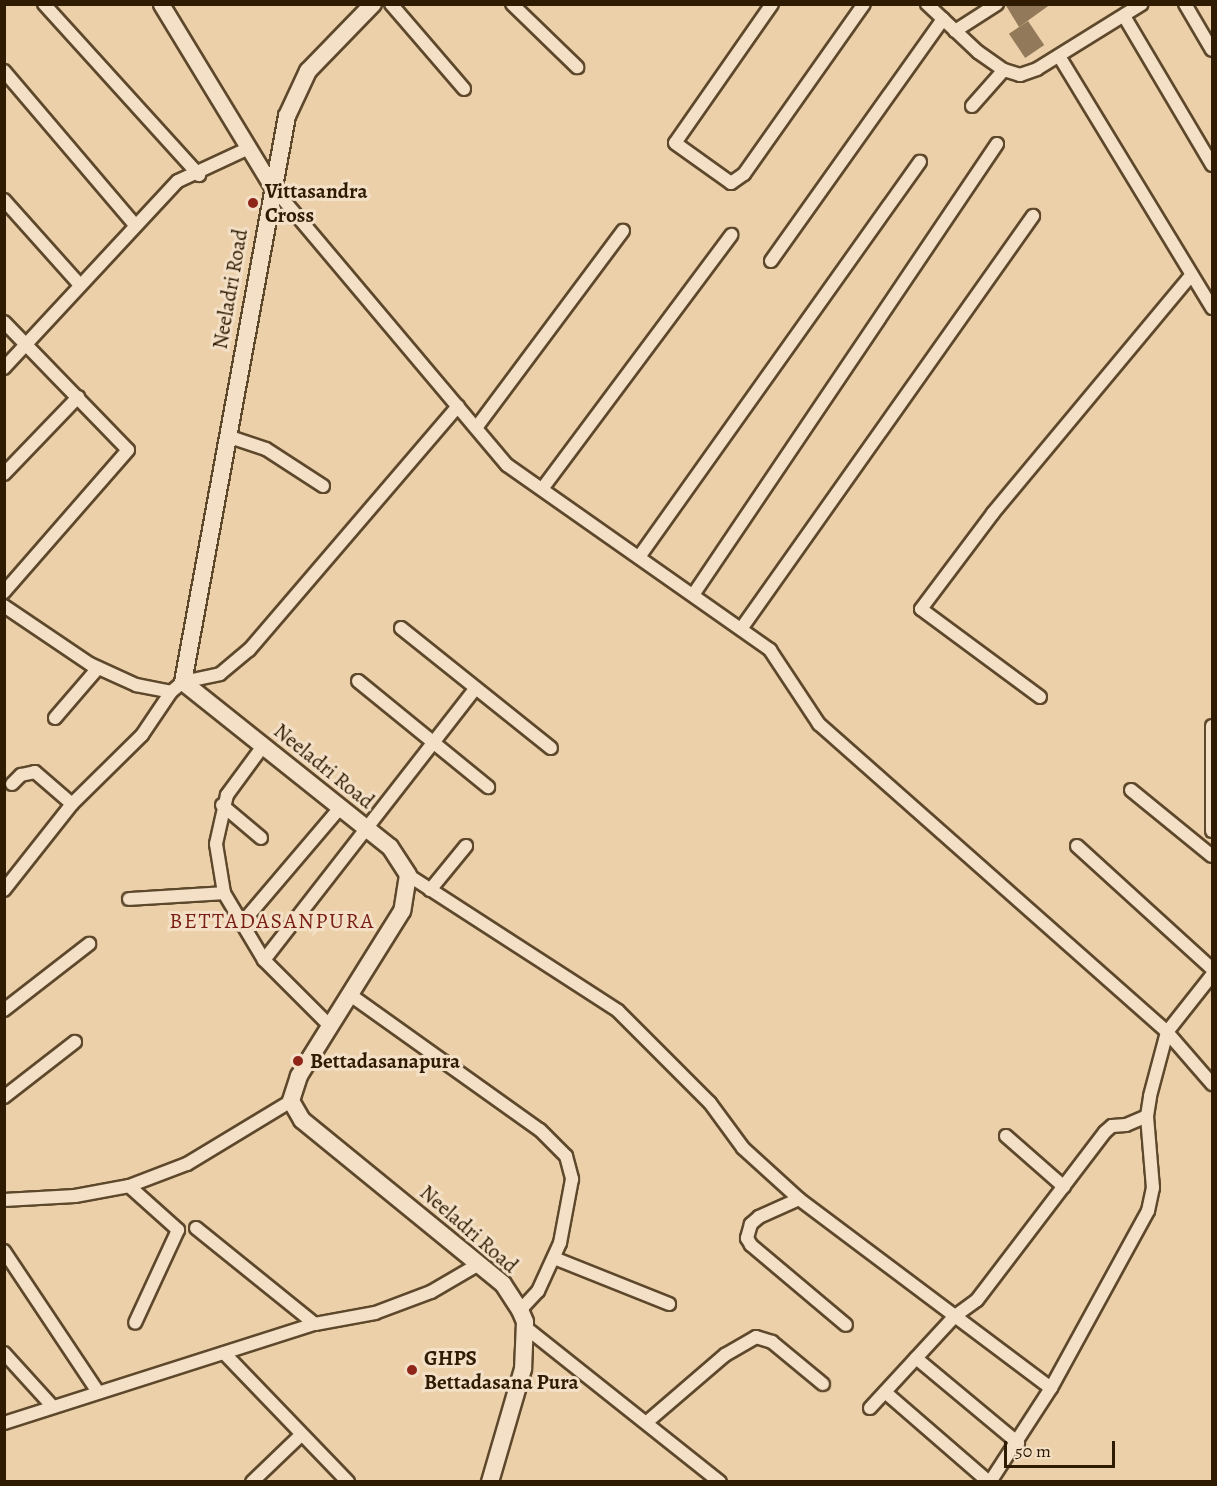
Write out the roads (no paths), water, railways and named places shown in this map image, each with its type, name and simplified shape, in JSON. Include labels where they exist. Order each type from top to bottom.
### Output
[{"type":"main road","name":"Neeladri Road","points":[[373,4],[308,71],[287,116],[271,185],[227,436],[177,687],[263,746],[390,847],[408,875]]},
{"type":"main road","points":[[291,1101],[299,1076],[402,911],[408,875]]},
{"type":"main road","name":"Neeladri Road","points":[[291,1101],[302,1120],[503,1284],[520,1310],[525,1327],[523,1369],[490,1482]]},
{"type":"street","points":[[44,4],[199,175]]},
{"type":"street","points":[[161,4],[271,185],[507,465],[770,650],[819,724],[1167,1032],[1212,1084]]},
{"type":"street","points":[[391,4],[464,89]]},
{"type":"street","points":[[512,4],[577,68]]},
{"type":"street","points":[[772,4],[675,144],[731,183],[744,174],[864,4]]},
{"type":"street","points":[[927,4],[955,31],[1004,70],[1020,75],[1059,56],[1142,4]]},
{"type":"street","points":[[955,31],[997,4]]},
{"type":"street","points":[[1185,4],[1212,50]]},
{"type":"street","points":[[1124,16],[1212,165]]},
{"type":"street","points":[[771,261],[943,19]]},
{"type":"street","points":[[1059,56],[1212,308]]},
{"type":"street","points":[[972,106],[1004,70]]},
{"type":"street","points":[[4,71],[135,225]]},
{"type":"street","points":[[693,595],[997,144]]},
{"type":"street","points":[[4,368],[135,225],[178,182],[199,175],[249,148]]},
{"type":"street","points":[[639,557],[920,162]]},
{"type":"street","points":[[4,200],[80,285]]},
{"type":"street","points":[[741,629],[1033,216]]},
{"type":"street","points":[[476,428],[623,231]]},
{"type":"street","points":[[542,489],[731,235]]},
{"type":"street","points":[[1040,697],[921,609],[993,513],[1191,274]]},
{"type":"street","points":[[4,322],[128,450],[4,592]]},
{"type":"street","points":[[4,474],[78,397]]},
{"type":"street","points":[[4,606],[98,668],[136,686],[177,687],[220,674],[249,650],[458,406]]},
{"type":"street","points":[[227,436],[266,449],[323,486]]},
{"type":"street","points":[[401,628],[551,748]]},
{"type":"street","points":[[55,718],[98,668]]},
{"type":"street","points":[[358,681],[488,787]]},
{"type":"street","points":[[4,890],[72,804],[142,735],[177,687]]},
{"type":"street","points":[[264,960],[432,742],[476,689]]},
{"type":"street","points":[[1212,726],[1212,831]]},
{"type":"street","points":[[263,746],[222,805],[216,844],[224,893],[264,960],[330,1026]]},
{"type":"street","points":[[12,784],[21,775],[35,772],[72,804]]},
{"type":"street","points":[[1131,790],[1212,856]]},
{"type":"street","points":[[222,805],[261,838]]},
{"type":"street","points":[[242,922],[340,808]]},
{"type":"street","points":[[430,890],[466,846]]},
{"type":"street","points":[[1077,846],[1212,969]]},
{"type":"street","points":[[408,875],[618,1011],[688,1079],[743,1148],[799,1199],[1051,1388]]},
{"type":"street","points":[[129,899],[224,893]]},
{"type":"street","points":[[4,1010],[89,944]]},
{"type":"street","points":[[885,1392],[989,1482],[1018,1443],[1051,1388],[1148,1211],[1153,1188],[1147,1116],[1167,1032],[1212,975]]},
{"type":"street","points":[[350,994],[540,1130],[566,1156],[572,1179],[554,1258],[538,1291],[520,1310]]},
{"type":"street","points":[[4,1097],[75,1042]]},
{"type":"street","points":[[7,1203],[75,1196],[129,1186],[187,1164],[291,1101]]},
{"type":"street","points":[[870,1408],[955,1316],[977,1300],[1112,1126],[1133,1123],[1147,1116]]},
{"type":"street","points":[[1006,1136],[1064,1187]]},
{"type":"street","points":[[129,1186],[178,1230],[135,1323]]},
{"type":"street","points":[[799,1199],[759,1217],[751,1224],[747,1238],[751,1245],[846,1325]]},
{"type":"street","points":[[196,1228],[315,1324]]},
{"type":"street","points":[[4,1251],[98,1392]]},
{"type":"street","points":[[554,1258],[669,1304]]},
{"type":"street","points":[[4,1423],[315,1324],[393,1306],[431,1292],[478,1264]]},
{"type":"street","points":[[525,1327],[720,1482]]},
{"type":"street","points":[[647,1422],[725,1355],[756,1337],[772,1342],[823,1384]]},
{"type":"street","points":[[4,1353],[53,1407]]},
{"type":"street","points":[[224,1353],[348,1482]]},
{"type":"street","points":[[916,1358],[1018,1443]]},
{"type":"street","points":[[252,1482],[302,1435]]},
{"type":"place","name":"Vittasandra Cross","points":[[253,203]]},
{"type":"place","name":"Bettadasanapura","points":[[298,1061]]},
{"type":"place","name":"GHPS Bettadasana Pura","points":[[412,1370]]},
{"type":"district","name":"BETTADASANPURA","points":[[272,922]]}]
